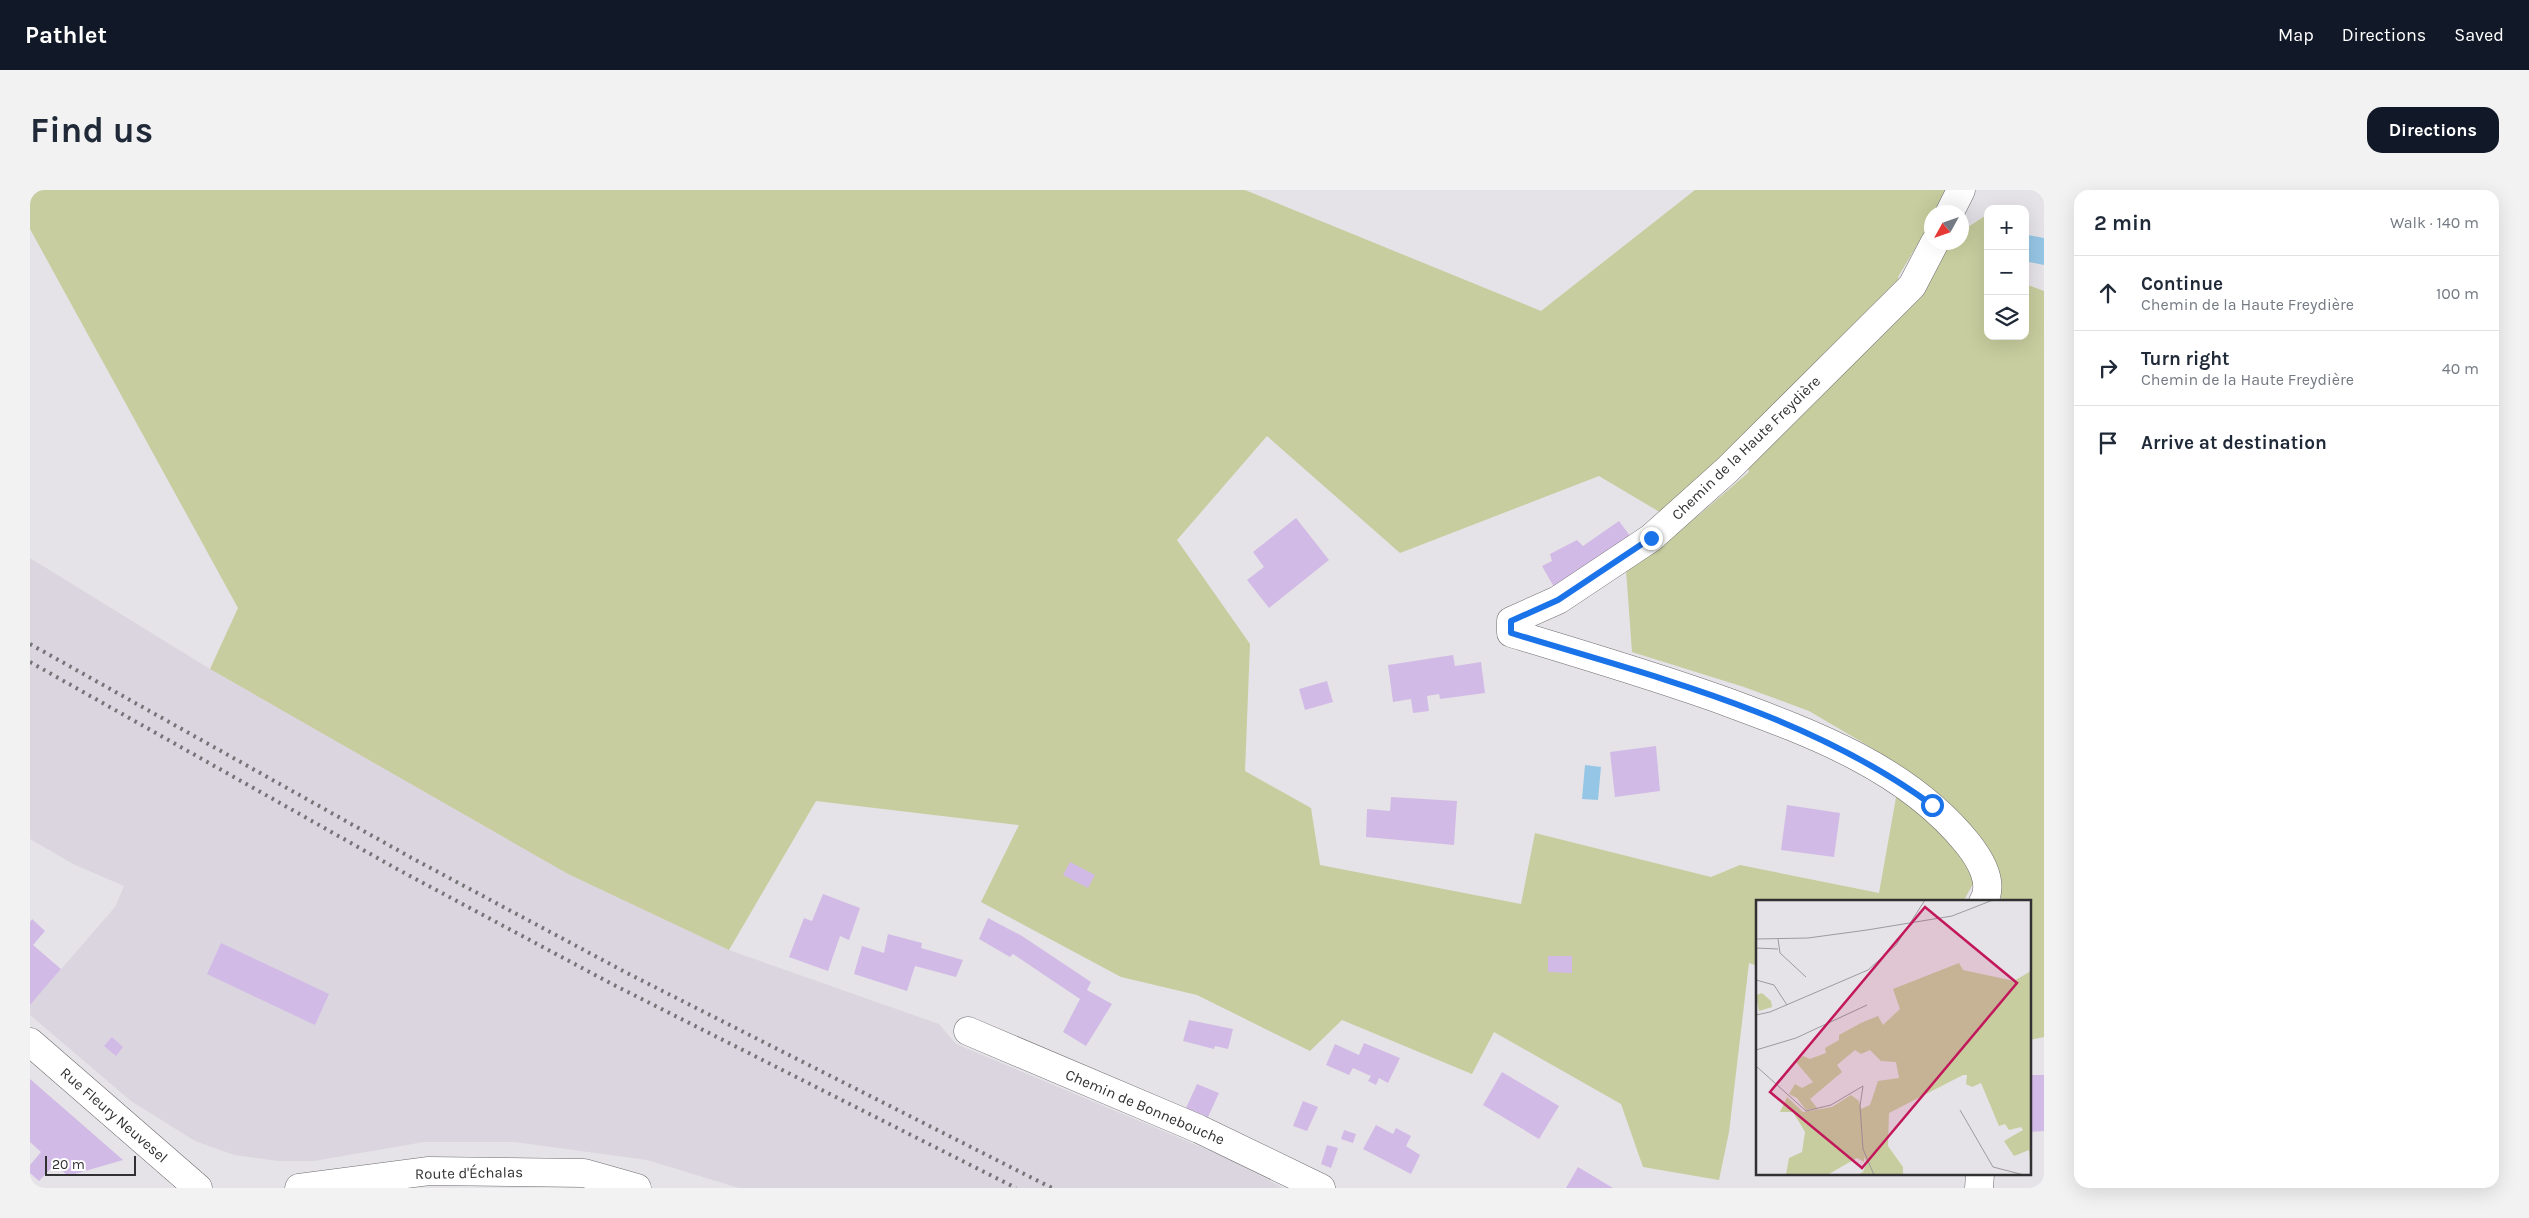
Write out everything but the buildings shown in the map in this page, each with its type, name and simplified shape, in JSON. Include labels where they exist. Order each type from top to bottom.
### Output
[{"type":"street","points":[[1954,205],[1961,190]]},
{"type":"street","name":"Chemin de la Haute Freydière","points":[[1931,250],[1912,286],[1727,470],[1651,538],[1558,600],[1511,621],[1511,633],[1672,682],[1803,730],[1896,778],[1932,805],[1975,853],[1987,878],[1984,900]]},
{"type":"street","name":"Chemin de Bonnebouche","points":[[968,1031],[1199,1128],[1321,1188]]},
{"type":"street","name":"Rue Fleury Neuvesel","points":[[30,1042],[198,1188]]},
{"type":"street","name":"Route d'Échalas","points":[[299,1188],[429,1171],[584,1173],[637,1188]]},
{"type":"shaded area","points":[[30,558],[210,669],[568,874],[729,950],[939,1024],[956,1044],[1225,1157],[1283,1188],[739,1188],[647,1160],[514,1142],[424,1142],[314,1161],[278,1161],[234,1155],[195,1141],[131,1101],[30,1015],[30,1005],[115,907],[124,886],[75,865],[30,839]]},
{"type":"green space","points":[[30,190],[1245,190],[1541,311],[1695,190],[1948,190],[1940,205],[1924,205],[1924,234],[1898,277],[1910,301],[1946,250],[1969,250],[1969,226],[1984,217],[1984,340],[2029,340],[2029,285],[2044,291],[2044,1037],[2032,1040],[2032,900],[2002,900],[1995,867],[1954,810],[1872,748],[1809,711],[1744,687],[1632,652],[1626,570],[1699,515],[1749,472],[1740,437],[1703,478],[1663,514],[1599,476],[1400,553],[1267,436],[1177,540],[1250,644],[1245,771],[1311,808],[1320,865],[1521,904],[1535,833],[1711,877],[1740,865],[1879,893],[1897,792],[1947,837],[1968,863],[1973,884],[1964,900],[1756,900],[1756,965],[1749,963],[1729,1132],[1719,1180],[1643,1167],[1621,1104],[1494,1032],[1472,1074],[1342,1020],[1310,1051],[1197,995],[1121,977],[981,902],[1019,825],[816,801],[729,950],[568,874],[210,669],[238,608],[30,229]]},
{"type":"water","points":[[2029,235],[2044,238],[2044,265],[2029,262]]},
{"type":"water","points":[[1585,765],[1601,767],[1598,800],[1582,799]]},
{"type":"railway","points":[[30,644],[410,857],[625,972],[1052,1188]]},
{"type":"railway","points":[[30,662],[397,869],[612,984],[1016,1188]]},
{"type":"route","points":[[1651,538],[1558,600],[1511,621],[1511,633],[1672,682],[1803,730],[1896,778],[1932,805]]}]
